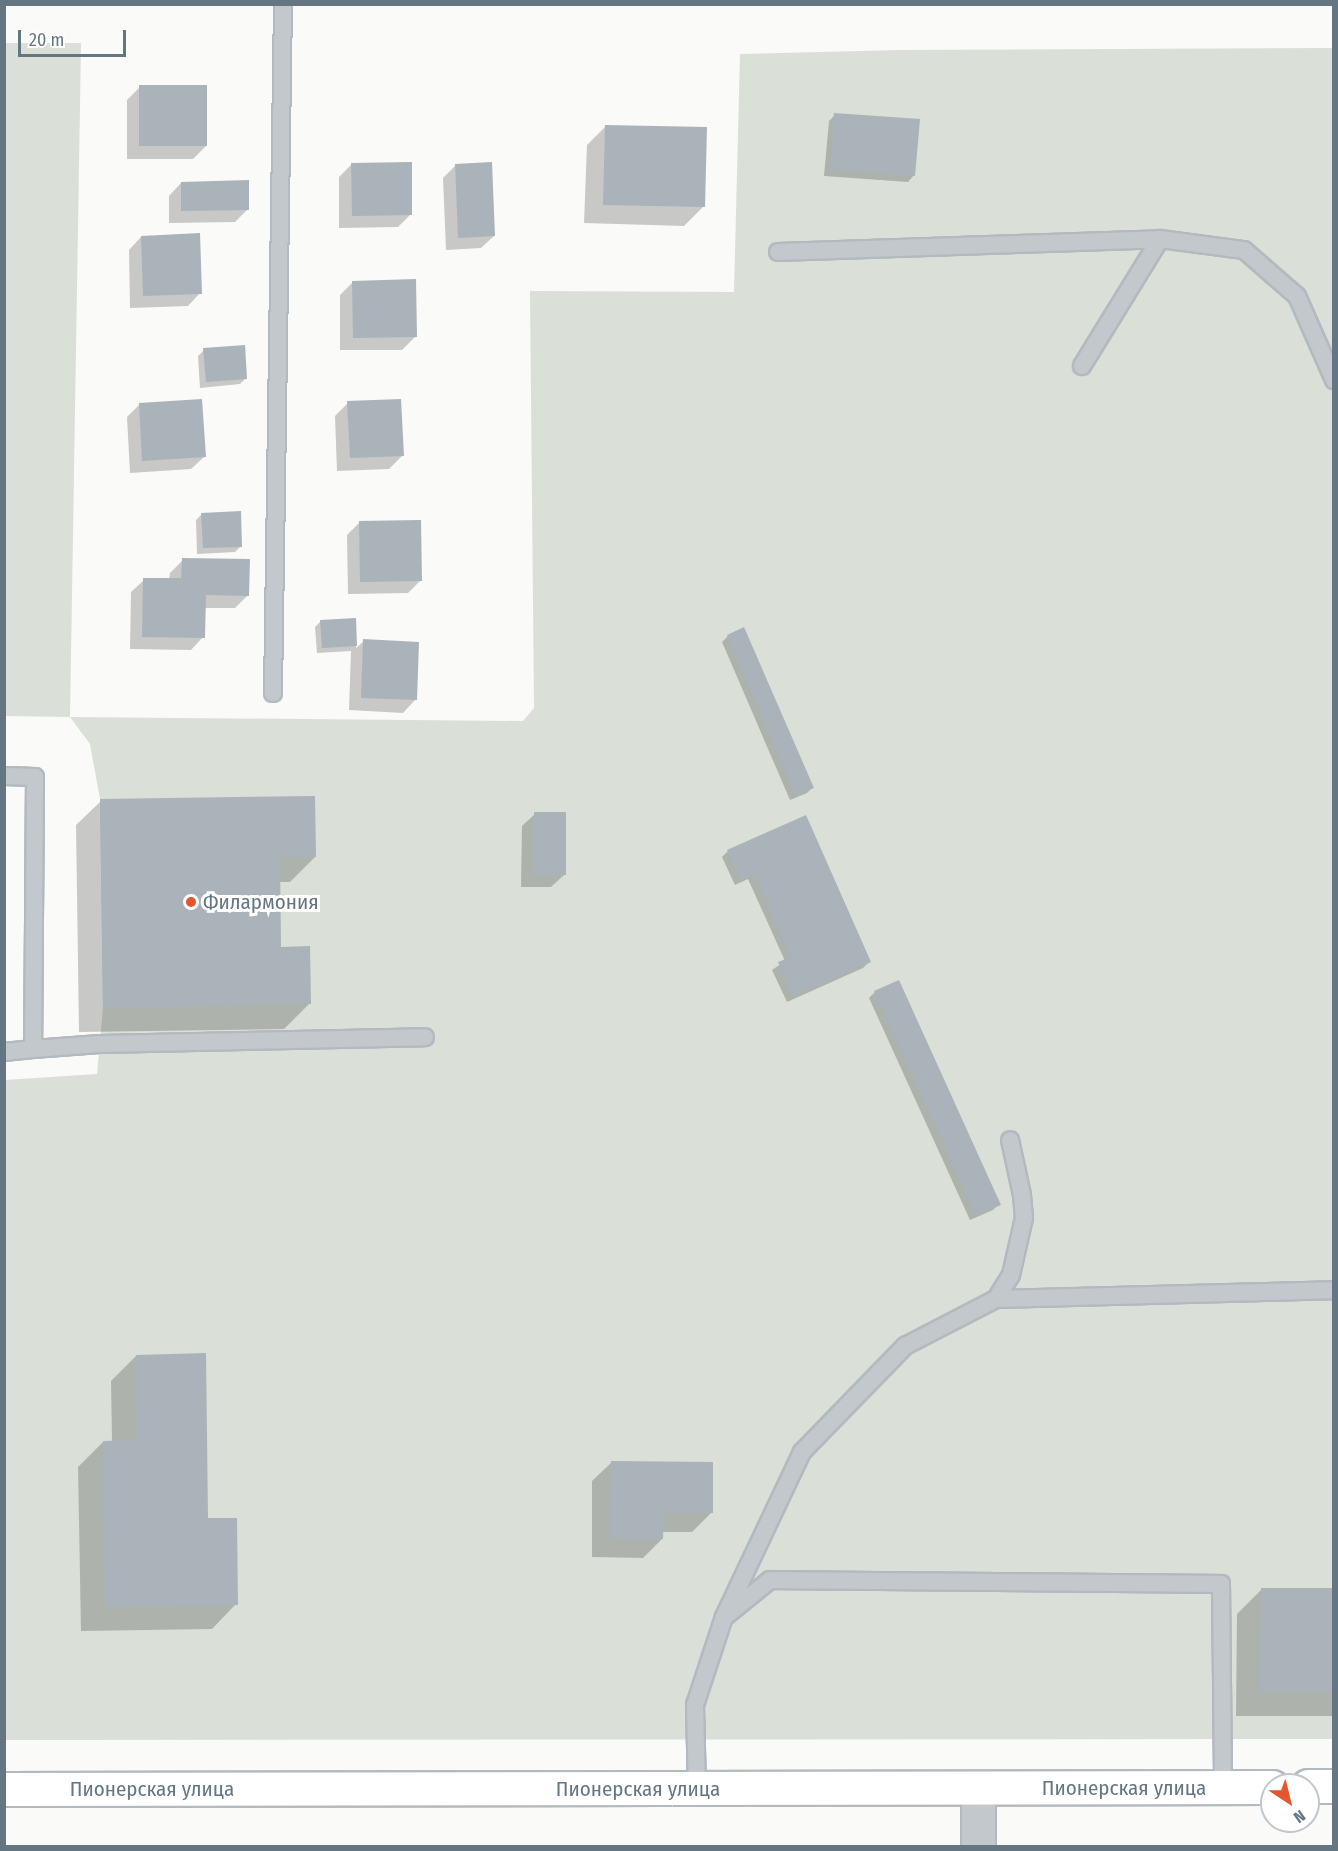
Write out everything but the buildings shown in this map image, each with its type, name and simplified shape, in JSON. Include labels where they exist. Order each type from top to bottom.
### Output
[{"type":"street","name":"Пионерская улица","points":[[4,1789],[1260,1787]]},
{"type":"street","points":[[978,1789],[978,1846]]},
{"type":"lane","points":[[273,693],[283,4]]},
{"type":"lane","points":[[1082,366],[1160,240]]},
{"type":"lane","points":[[778,252],[1160,240],[1244,250],[1297,296],[1334,380]]},
{"type":"lane","points":[[4,776],[36,777],[33,1049]]},
{"type":"lane","points":[[4,1052],[100,1044],[425,1037]]},
{"type":"lane","points":[[996,1299],[1011,1275],[1023,1218],[1022,1196],[1010,1140]]},
{"type":"lane","points":[[697,1789],[695,1705],[724,1617],[802,1452],[905,1346],[996,1299],[1334,1290]]},
{"type":"lane","points":[[724,1617],[770,1580],[1221,1584],[1223,1787]]},
{"type":"shaded area","points":[[5,43],[81,43],[70,717],[5,716]]},
{"type":"shaded area","points":[[1333,48],[1333,1739],[5,1740],[5,1080],[97,1074],[103,1008],[100,799],[90,744],[70,717],[523,721],[534,708],[530,291],[734,292],[740,54],[900,50]]},
{"type":"place","name":"Филармония","points":[[191,902]]}]
